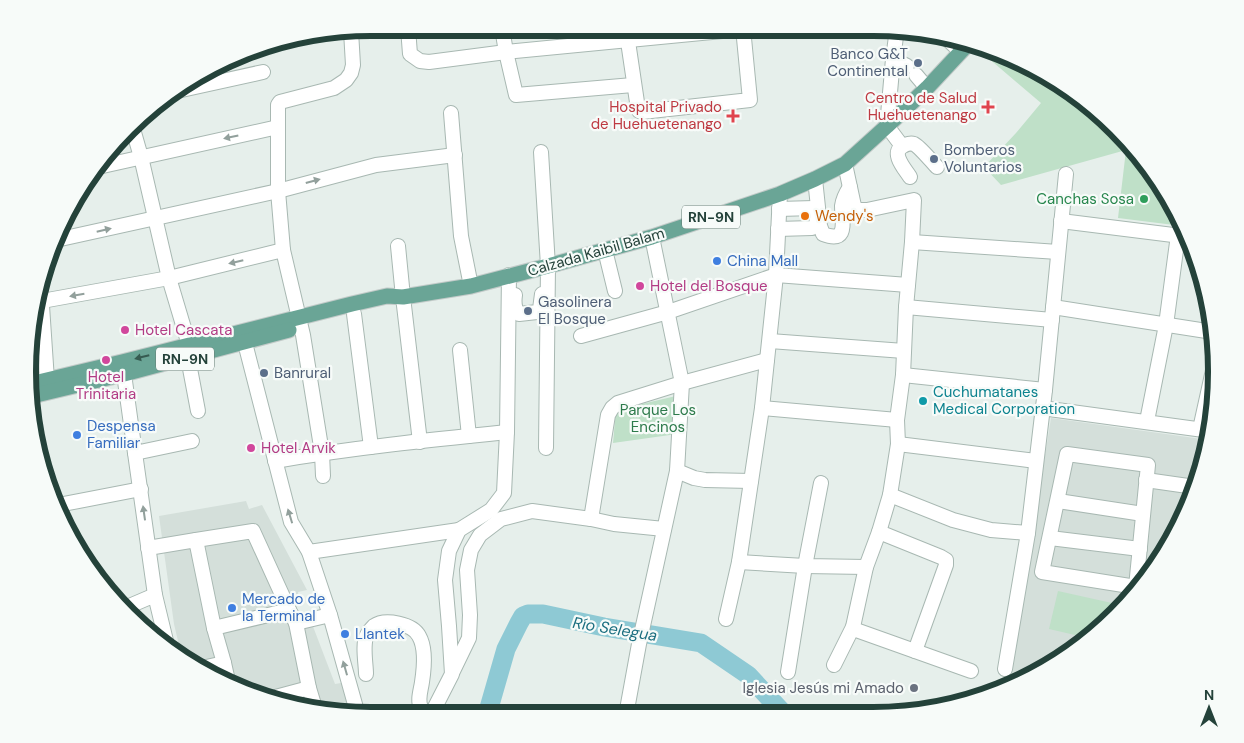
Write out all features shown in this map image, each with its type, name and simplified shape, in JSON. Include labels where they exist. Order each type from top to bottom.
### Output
[{"type":"main road","name":"Calzada Kaibil Balam","points":[[37,394],[123,368],[300,322],[388,296],[403,297],[471,286],[780,202],[815,179],[845,164],[927,88],[963,49]]},
{"type":"main road","name":"Calzada Kaibil Balam","points":[[188,352],[245,343],[300,322],[354,314],[389,305],[403,297]]},
{"type":"main road","name":"Calzada Kaibil Balam","points":[[36,382],[123,368]]},
{"type":"street","points":[[408,36],[409,52],[414,58],[430,62],[608,36]]},
{"type":"street","points":[[503,36],[518,96],[633,85]]},
{"type":"street","points":[[627,36],[633,85],[638,109],[642,112],[750,101],[744,36]]},
{"type":"street","points":[[323,476],[322,453],[300,322],[283,250],[278,190],[278,105],[280,102],[334,88],[346,80],[353,65],[351,37]]},
{"type":"street","points":[[896,37],[887,126],[902,146]]},
{"type":"street","points":[[893,59],[912,71],[927,88]]},
{"type":"street","points":[[194,87],[263,72]]},
{"type":"street","points":[[451,113],[461,236],[471,286]]},
{"type":"street","points":[[108,165],[278,127]]},
{"type":"street","points":[[134,134],[188,352],[198,411]]},
{"type":"street","points":[[910,176],[897,155],[898,150],[902,146],[910,143],[915,145],[937,167]]},
{"type":"street","points":[[541,152],[545,267],[546,448]]},
{"type":"street","points":[[64,238],[278,190],[376,165],[454,155]]},
{"type":"street","points":[[834,665],[853,626],[866,567],[890,495],[898,444],[897,420],[903,375],[914,200],[867,210],[858,210],[854,206],[845,164]]},
{"type":"street","points":[[1005,669],[1028,533],[1045,390],[1066,174]]},
{"type":"street","points":[[815,179],[821,230],[826,235],[834,236],[840,234],[843,229],[842,207],[850,187]]},
{"type":"street","points":[[726,619],[740,562],[762,408],[776,275],[778,229],[780,202],[816,209],[816,225],[812,228],[778,229]]},
{"type":"street","points":[[1062,221],[1179,235]]},
{"type":"street","points":[[627,707],[639,644],[677,471],[682,383],[652,237]]},
{"type":"street","points":[[912,242],[1058,252]]},
{"type":"street","points":[[1147,421],[1182,242]]},
{"type":"street","points":[[398,246],[420,442]]},
{"type":"street","points":[[46,295],[169,278],[283,250]]},
{"type":"street","points":[[605,250],[614,290]]},
{"type":"street","points":[[512,274],[514,303],[516,311],[520,314],[540,310],[545,294]]},
{"type":"street","points":[[309,552],[459,530],[491,510],[504,493],[512,274]]},
{"type":"street","points":[[581,336],[668,312],[776,275],[908,285]]},
{"type":"street","points":[[906,307],[1052,314],[1166,324],[1205,331]]},
{"type":"street","points":[[42,311],[47,380]]},
{"type":"street","points":[[354,314],[371,447]]},
{"type":"street","points":[[770,341],[904,351]]},
{"type":"street","points":[[245,343],[291,522],[309,552],[330,615],[356,706]]},
{"type":"street","points":[[460,350],[469,436]]},
{"type":"street","points":[[591,519],[608,415],[612,408],[618,403],[682,383],[766,360]]},
{"type":"street","points":[[123,368],[148,548],[164,635]]},
{"type":"street","points":[[903,375],[1045,390]]},
{"type":"street","points":[[762,408],[897,420]]},
{"type":"street","points":[[1042,408],[1202,430]]},
{"type":"street","points":[[275,461],[322,453],[507,432]]},
{"type":"street","points":[[134,453],[192,441]]},
{"type":"street","points":[[898,444],[1036,461]]},
{"type":"street","points":[[1130,586],[1042,572],[1067,454],[1148,465],[1137,577]]},
{"type":"street","points":[[677,471],[705,480],[751,481]]},
{"type":"street","points":[[1146,480],[1187,486]]},
{"type":"street","points":[[788,672],[821,483]]},
{"type":"street","points":[[64,504],[141,489]]},
{"type":"street","points":[[890,495],[953,520],[991,530],[1028,533]]},
{"type":"street","points":[[1058,500],[1143,514]]},
{"type":"street","points":[[436,707],[469,638],[470,615],[467,570],[471,550],[480,535],[501,520],[532,511],[614,524],[664,529]]},
{"type":"street","points":[[452,674],[450,626],[445,580],[449,550],[459,530]]},
{"type":"street","points":[[148,548],[253,531],[296,623],[313,701]]},
{"type":"street","points":[[879,532],[946,560],[946,565],[915,651]]},
{"type":"street","points":[[1050,538],[1140,549]]},
{"type":"street","points":[[196,540],[214,628],[226,674]]},
{"type":"street","points":[[740,562],[866,567]]},
{"type":"street","points":[[131,606],[156,596]]},
{"type":"street","points":[[214,628],[289,610]]},
{"type":"street","points":[[296,623],[330,615]]},
{"type":"street","points":[[366,674],[364,650],[366,637],[375,626],[386,623],[411,627],[419,635],[423,649],[420,707]]},
{"type":"street","points":[[853,626],[856,630],[971,671]]},
{"type":"street","points":[[211,666],[224,662]]},
{"type":"street","points":[[284,695],[309,688]]},
{"type":"shaded area","points":[[1051,418],[1201,439],[1190,479],[1173,520],[1151,558],[1125,593],[1094,624],[1077,637],[1040,662],[1009,677]]},
{"type":"shaded area","name":"Mercado de la Terminal","points":[[246,501],[249,509],[262,505],[307,590],[298,592],[299,599],[291,601],[294,617],[309,616],[335,684],[347,682],[353,706],[306,700],[264,689],[223,672],[179,646],[174,624],[159,516]]},
{"type":"green space","points":[[987,57],[1021,71],[1059,93],[1094,119],[1125,150],[1001,185],[984,167],[1041,103]]},
{"type":"green space","points":[[1126,151],[1151,185],[1174,225],[1118,218]]},
{"type":"green space","name":"Parque Los Encinos","points":[[676,396],[677,434],[613,443],[616,410]]},
{"type":"green space","points":[[1058,591],[1115,604],[1079,636],[1049,629]]},
{"type":"waterway","name":"Río Selegua","points":[[489,707],[506,649],[523,616],[528,614],[543,614],[604,627],[701,643],[748,675],[778,707]]},
{"type":"place","name":"Banco G&T Continental","points":[[918,63]]},
{"type":"place","name":"Centro de Salud Huehuetenango","points":[[988,107]]},
{"type":"place","name":"Hospital Privado de Huehuetenango","points":[[733,116]]},
{"type":"place","name":"Bomberos Voluntarios","points":[[934,159]]},
{"type":"place","name":"Canchas Sosa","points":[[1144,199]]},
{"type":"place","name":"Wendy's","points":[[805,216]]},
{"type":"place","name":"China Mall","points":[[717,261]]},
{"type":"place","name":"Hotel del Bosque","points":[[640,286]]},
{"type":"place","name":"Gasolinera El Bosque","points":[[528,311]]},
{"type":"place","name":"Hotel Cascata","points":[[125,330]]},
{"type":"place","name":"Hotel Trinitaria","points":[[106,360]]},
{"type":"place","name":"Banrural","points":[[264,373]]},
{"type":"place","name":"Cuchumatanes Medical Corporation","points":[[923,401]]},
{"type":"place","name":"Despensa Familiar","points":[[77,435]]},
{"type":"place","name":"Hotel Arvik","points":[[251,448]]},
{"type":"place","name":"Mercado de la Terminal","points":[[232,608]]},
{"type":"place","name":"Llantek","points":[[345,634]]},
{"type":"place","name":"Iglesia Jesús mi Amado","points":[[914,688]]}]
